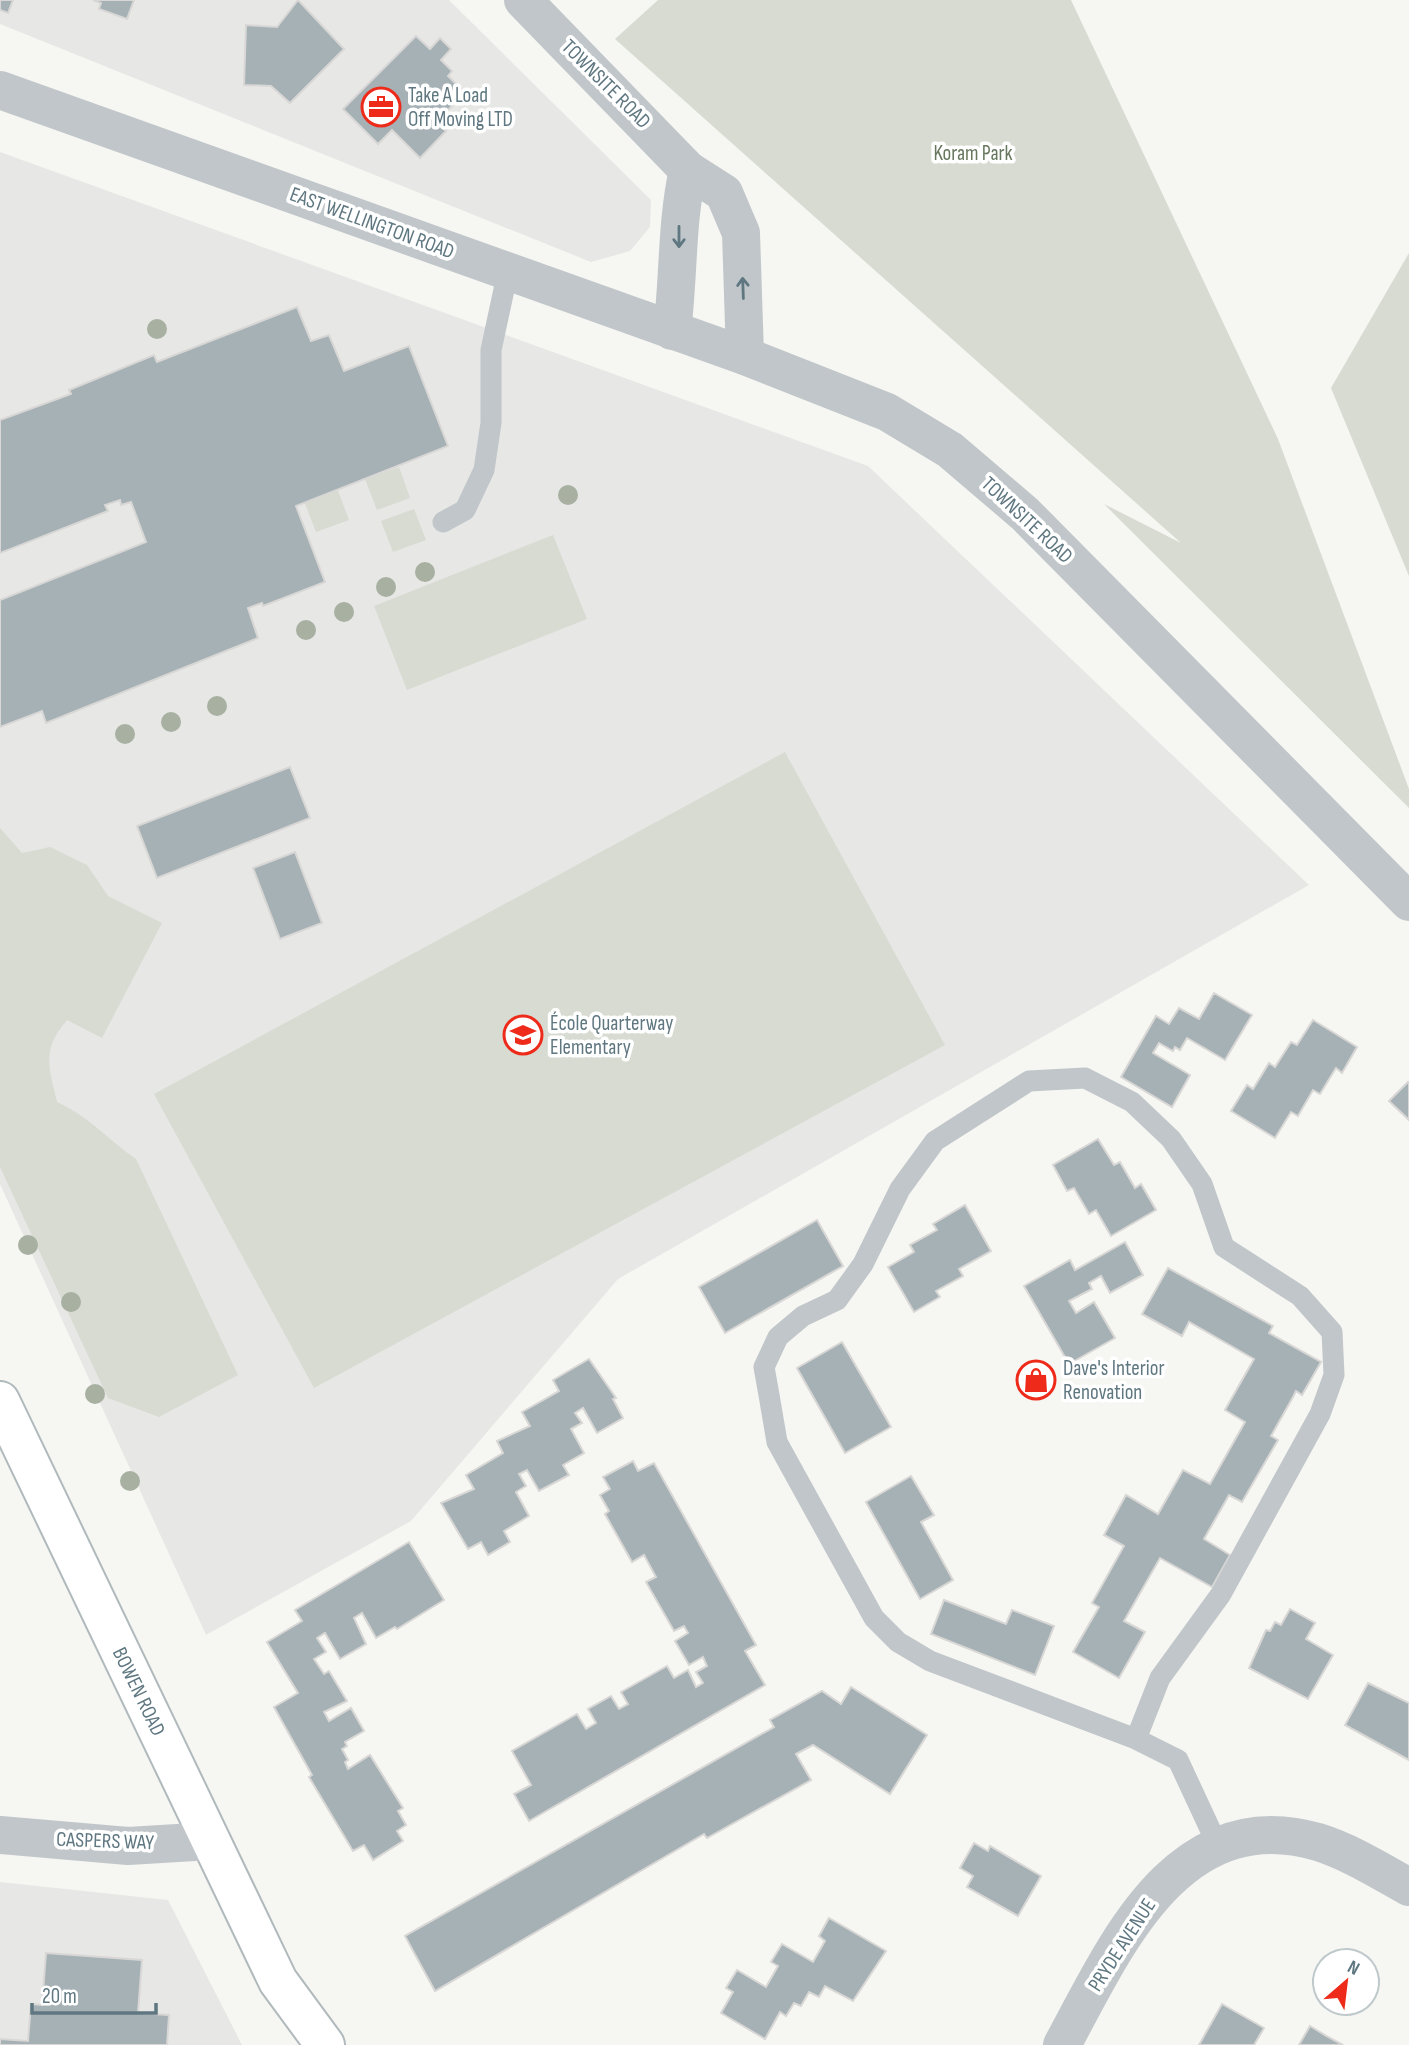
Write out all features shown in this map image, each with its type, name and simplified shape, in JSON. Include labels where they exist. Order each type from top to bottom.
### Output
[{"type":"main road","name":"BOWEN ROAD","points":[[0,1401],[278,1981],[325,2045]]},
{"type":"main road","name":"BOWEN ROAD","points":[[278,1981],[294,2045]]},
{"type":"street","name":"TOWNSITE ROAD","points":[[523,0],[688,170],[724,193],[741,233],[745,356],[887,412],[950,450],[1024,513],[1409,902]]},
{"type":"street","name":"EAST WELLINGTON ROAD","points":[[0,90],[745,356]]},
{"type":"street","points":[[671,331],[679,275],[679,209],[688,170]]},
{"type":"street","name":"CASPERS WAY","points":[[0,1835],[128,1846],[211,1841]]},
{"type":"street","name":"PRYDE AVENUE","points":[[1062,2045],[1105,1965],[1136,1916],[1165,1880],[1190,1860],[1218,1846],[1242,1839],[1276,1836],[1317,1842],[1371,1866],[1409,1888]]},
{"type":"lane","points":[[443,522],[465,510],[484,470],[491,423],[491,350],[508,271]]},
{"type":"lane","points":[[1136,1739],[1160,1678],[1222,1594],[1320,1414],[1334,1375],[1332,1332],[1300,1296],[1224,1247],[1202,1184],[1171,1139],[1132,1102],[1085,1078],[1029,1081],[935,1141],[900,1189],[863,1264],[837,1300],[803,1316],[778,1337],[764,1367],[777,1442],[874,1618],[898,1642],[930,1661],[1136,1739],[1178,1760],[1218,1846]]},
{"type":"shaded area","points":[[0,0],[449,0],[651,200],[650,227],[630,251],[591,262],[0,24]]},
{"type":"shaded area","name":"École Quarterway Elementary","points":[[0,152],[868,466],[1309,885],[618,1279],[411,1521],[206,1635],[0,1184]]},
{"type":"shaded area","points":[[0,1882],[168,1900],[242,2045],[0,2045]]},
{"type":"green space","name":"Koram Park","points":[[658,0],[1071,0],[1278,439],[1409,789],[1409,808],[1104,504],[1181,543],[615,39]]},
{"type":"green space","points":[[1409,253],[1409,576],[1331,388]]},
{"type":"green space","points":[[399,467],[410,498],[377,510],[365,479]]},
{"type":"green space","points":[[337,488],[349,520],[316,532],[304,501]]},
{"type":"green space","points":[[414,509],[426,540],[393,552],[381,521]]},
{"type":"green space","points":[[553,535],[587,619],[407,690],[374,606]]},
{"type":"green space","points":[[785,752],[945,1045],[314,1388],[154,1094]]},
{"type":"green space","points":[[0,828],[22,853],[50,847],[87,865],[108,896],[162,923],[102,1038],[67,1020],[53,1041],[49,1059],[57,1102],[89,1122],[136,1159],[238,1375],[159,1417],[108,1398],[0,1167]]},
{"type":"building","points":[[0,0],[13,0],[8,13],[0,10]]},
{"type":"building","points":[[93,0],[134,0],[127,19],[99,9],[101,3]]},
{"type":"building","points":[[298,0],[344,49],[290,103],[271,86],[244,85],[246,25],[277,27]]},
{"type":"building","points":[[416,36],[430,49],[440,38],[451,49],[441,60],[452,71],[448,76],[465,93],[436,122],[446,131],[420,158],[392,130],[378,144],[343,109]]},
{"type":"building","points":[[297,307],[311,341],[329,335],[344,371],[409,346],[448,446],[296,506],[325,582],[263,606],[262,603],[248,608],[258,638],[46,723],[42,711],[0,727],[0,600],[146,542],[131,502],[121,505],[120,500],[105,505],[108,511],[0,553],[0,420],[71,394],[69,390],[154,355],[157,362]]},
{"type":"building","points":[[290,767],[310,818],[157,878],[137,826]]},
{"type":"building","points":[[295,852],[322,923],[280,939],[253,868]]},
{"type":"building","points":[[1214,993],[1252,1015],[1225,1060],[1187,1038],[1180,1050],[1175,1047],[1173,1051],[1159,1043],[1153,1053],[1190,1075],[1172,1107],[1121,1077],[1156,1016],[1169,1024],[1179,1008],[1199,1019]]},
{"type":"building","points":[[1313,1020],[1357,1047],[1342,1073],[1336,1068],[1320,1094],[1313,1090],[1298,1116],[1291,1112],[1275,1138],[1231,1111],[1247,1085],[1253,1089],[1269,1063],[1275,1067],[1291,1042],[1297,1045]]},
{"type":"building","points":[[1409,1083],[1409,1120],[1389,1101]]},
{"type":"building","points":[[1098,1139],[1114,1165],[1120,1162],[1135,1188],[1141,1184],[1156,1210],[1111,1236],[1096,1210],[1089,1214],[1074,1188],[1067,1191],[1053,1165]]},
{"type":"building","points":[[965,1205],[991,1251],[959,1269],[963,1276],[936,1291],[940,1297],[914,1312],[888,1267],[914,1252],[910,1245],[937,1230],[933,1224]]},
{"type":"building","points":[[817,1220],[843,1266],[725,1333],[699,1287]]},
{"type":"building","points":[[1125,1242],[1143,1275],[1110,1293],[1101,1276],[1089,1283],[1092,1289],[1069,1301],[1076,1313],[1094,1302],[1115,1338],[1069,1364],[1024,1286],[1070,1260],[1075,1270]]},
{"type":"building","points":[[1168,1268],[1273,1326],[1269,1333],[1321,1362],[1302,1395],[1296,1391],[1271,1436],[1278,1440],[1242,1502],[1229,1495],[1204,1539],[1230,1555],[1212,1587],[1160,1558],[1124,1621],[1145,1632],[1119,1678],[1073,1652],[1099,1607],[1092,1603],[1124,1546],[1104,1535],[1126,1495],[1158,1514],[1183,1470],[1210,1484],[1245,1422],[1225,1410],[1254,1359],[1189,1322],[1182,1336],[1142,1314]]},
{"type":"building","points":[[842,1342],[891,1427],[845,1453],[797,1368]]},
{"type":"building","points":[[589,1359],[616,1398],[613,1399],[623,1418],[597,1433],[583,1408],[575,1413],[582,1423],[571,1429],[584,1453],[563,1465],[569,1475],[539,1491],[527,1470],[519,1474],[526,1486],[516,1492],[529,1516],[504,1531],[510,1542],[488,1555],[481,1542],[468,1549],[441,1503],[474,1489],[466,1475],[503,1453],[497,1441],[530,1426],[522,1412],[559,1391],[553,1380]]},
{"type":"building","points":[[633,1461],[638,1471],[654,1463],[756,1645],[745,1651],[765,1685],[529,1821],[514,1794],[531,1785],[512,1751],[577,1714],[586,1729],[596,1723],[588,1709],[611,1696],[619,1709],[628,1704],[621,1692],[667,1666],[674,1678],[688,1670],[696,1687],[703,1683],[696,1672],[707,1666],[703,1657],[689,1665],[675,1641],[688,1633],[684,1626],[674,1631],[646,1582],[656,1577],[644,1555],[632,1562],[605,1514],[609,1511],[600,1495],[610,1489],[603,1477]]},
{"type":"building","points":[[911,1476],[934,1515],[921,1522],[953,1580],[920,1599],[866,1502]]},
{"type":"building","points":[[409,1542],[444,1600],[397,1629],[395,1627],[376,1638],[362,1613],[354,1618],[366,1644],[340,1659],[325,1633],[317,1638],[326,1652],[314,1659],[324,1674],[329,1671],[347,1701],[324,1712],[329,1721],[351,1708],[364,1731],[345,1742],[347,1746],[342,1749],[348,1760],[345,1762],[348,1769],[370,1755],[403,1808],[398,1811],[406,1825],[397,1831],[403,1841],[373,1860],[364,1845],[353,1851],[309,1777],[312,1775],[274,1707],[298,1693],[267,1642],[302,1621],[295,1610]]},
{"type":"building","points":[[944,1600],[1006,1624],[1012,1610],[1054,1626],[1035,1675],[931,1634]]},
{"type":"building","points":[[1290,1609],[1315,1623],[1306,1639],[1333,1655],[1308,1699],[1249,1668],[1266,1630],[1270,1631],[1275,1622],[1281,1625]]},
{"type":"building","points":[[1368,1683],[1409,1703],[1409,1760],[1345,1725]]},
{"type":"building","points":[[851,1687],[927,1735],[890,1794],[813,1745],[796,1754],[811,1780],[707,1838],[704,1834],[435,1991],[405,1936],[774,1727],[770,1720],[822,1691],[841,1704]]},
{"type":"building","points":[[974,1843],[988,1851],[990,1846],[1041,1876],[1018,1916],[967,1887],[973,1876],[960,1868]]},
{"type":"building","points":[[829,1918],[886,1951],[853,2001],[825,1986],[819,1997],[809,1992],[801,2006],[794,2003],[786,2016],[780,2012],[765,2039],[721,2013],[733,1992],[726,1988],[737,1970],[766,1987],[778,1966],[771,1962],[782,1944],[813,1962],[825,1941],[819,1936]]},
{"type":"building","points":[[46,1953],[142,1960],[138,2013],[169,2015],[167,2045],[0,2045],[0,2039],[28,2041],[31,2004],[42,2005]]},
{"type":"building","points":[[1222,2004],[1264,2028],[1254,2045],[1199,2045]]},
{"type":"building","points":[[1310,2026],[1328,2037],[1343,2045],[1299,2045]]},
{"type":"place","name":"Take A Load Off Moving LTD","points":[[381,107]]},
{"type":"place","name":"École Quarterway Elementary","points":[[523,1035]]},
{"type":"place","name":"Dave's Interior Renovation","points":[[1036,1380]]}]
